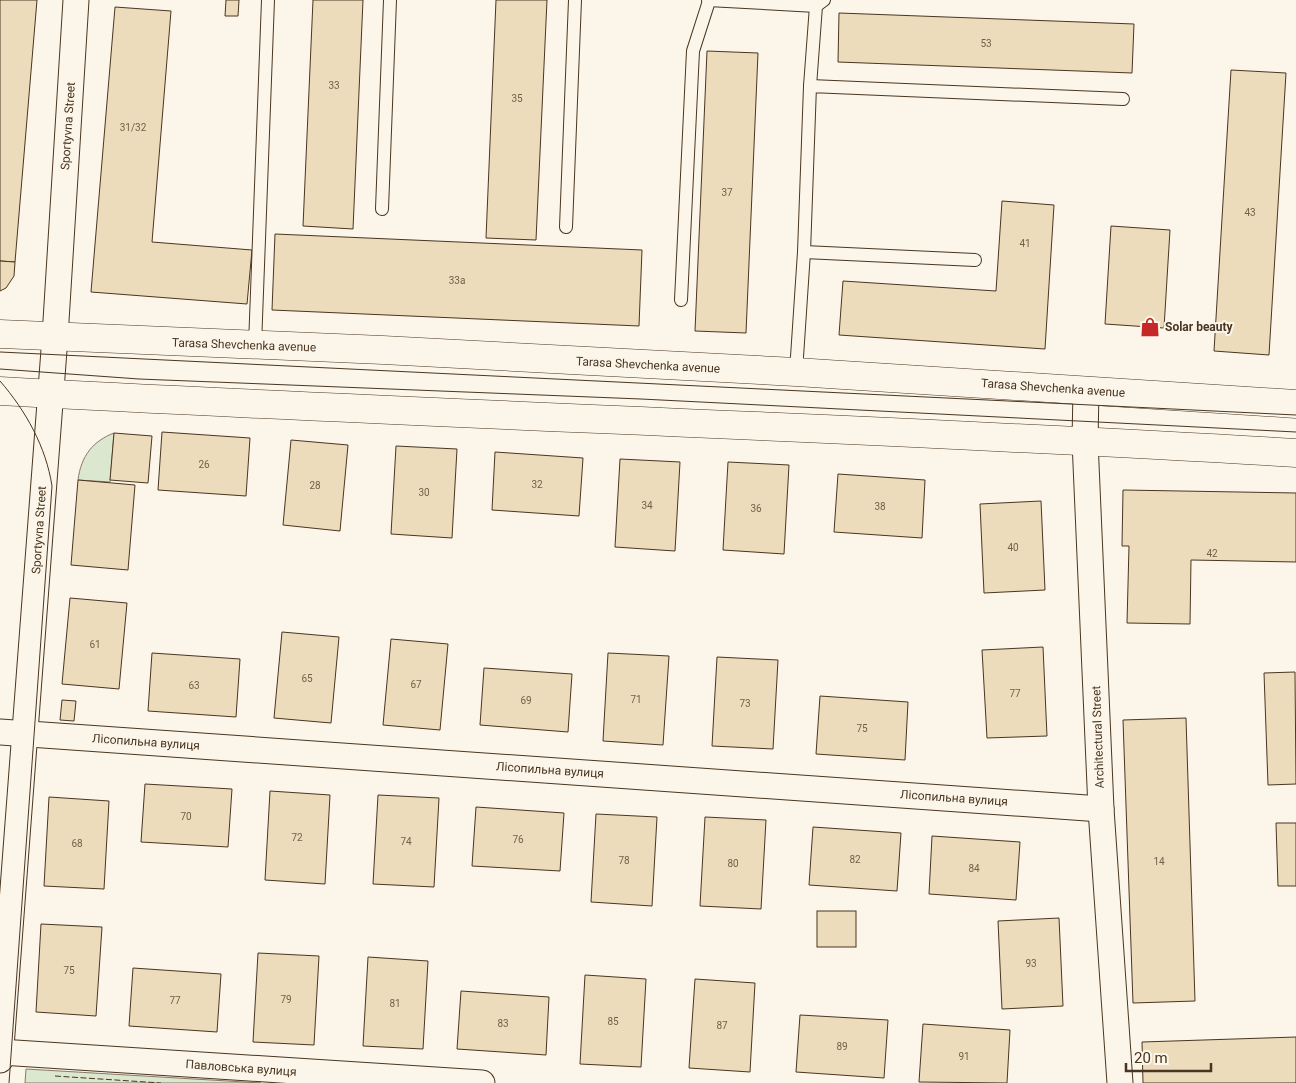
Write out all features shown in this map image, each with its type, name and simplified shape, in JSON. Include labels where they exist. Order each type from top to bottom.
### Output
[{"type":"main road","name":"Tarasa Shevchenka avenue","points":[[0,334],[796,372],[1296,404]]},
{"type":"main road","points":[[0,391],[527,417],[1085,441],[1296,453]]},
{"type":"street","name":"Sportyvna Street","points":[[0,1060],[49,393],[55,337],[76,0]]},
{"type":"street","name":"Architectural Street","points":[[1086,390],[1085,441],[1101,809],[1120,1083]]},
{"type":"street","name":"Лісопильна вулиця","points":[[0,732],[1101,809]]},
{"type":"street","name":"Павловська вулиця","points":[[0,1052],[482,1083]]},
{"type":"lane","points":[[255,345],[268,0]]},
{"type":"lane","points":[[382,209],[390,0]]},
{"type":"lane","points":[[566,227],[575,0]]},
{"type":"lane","points":[[681,300],[693,51],[709,1],[820,3],[810,86],[804,252],[796,372]]},
{"type":"lane","points":[[810,86],[1123,99]]},
{"type":"lane","points":[[804,252],[974,260]]},
{"type":"green space","points":[[114,433],[110,482],[78,480],[82,464],[89,451],[100,440]]},
{"type":"green space","points":[[26,1069],[261,1083],[25,1083]]},
{"type":"building","points":[[0,0],[37,0],[15,262],[0,261]]},
{"type":"building","points":[[226,0],[239,0],[238,16],[225,16]]},
{"type":"building","points":[[313,0],[363,0],[353,229],[303,226]]},
{"type":"building","points":[[496,0],[547,0],[536,240],[486,238]]},
{"type":"building","points":[[115,7],[171,11],[152,242],[252,250],[247,304],[91,292]]},
{"type":"building","points":[[839,13],[1134,24],[1132,73],[838,62]]},
{"type":"building","points":[[707,51],[758,53],[746,333],[695,331]]},
{"type":"building","points":[[1231,70],[1286,73],[1269,355],[1214,351]]},
{"type":"building","points":[[1002,201],[1054,205],[1045,349],[839,335],[843,281],[996,291]]},
{"type":"building","points":[[1111,226],[1170,230],[1164,328],[1105,324]]},
{"type":"building","points":[[275,234],[642,250],[639,326],[272,310]]},
{"type":"building","points":[[0,261],[15,262],[14,276],[6,288],[0,291]]},
{"type":"building","points":[[162,432],[250,438],[246,496],[158,490]]},
{"type":"building","points":[[114,433],[152,436],[148,483],[110,480]]},
{"type":"building","points":[[291,440],[348,445],[340,531],[283,525]]},
{"type":"building","points":[[396,446],[457,449],[452,538],[391,534]]},
{"type":"building","points":[[495,452],[583,458],[579,516],[492,510]]},
{"type":"building","points":[[620,459],[680,462],[675,551],[615,547]]},
{"type":"building","points":[[728,462],[789,465],[784,554],[723,550]]},
{"type":"building","points":[[838,474],[925,480],[922,538],[834,532]]},
{"type":"building","points":[[78,480],[135,485],[128,570],[71,565]]},
{"type":"building","points":[[1123,490],[1296,493],[1296,562],[1191,560],[1190,624],[1127,623],[1129,546],[1122,546]]},
{"type":"building","points":[[1041,501],[1045,590],[984,593],[980,504]]},
{"type":"building","points":[[70,598],[127,603],[119,689],[62,684]]},
{"type":"building","points":[[282,632],[339,637],[331,723],[274,718]]},
{"type":"building","points":[[391,639],[448,644],[440,730],[383,725]]},
{"type":"building","points":[[1043,647],[1047,736],[987,738],[982,650]]},
{"type":"building","points":[[152,653],[240,659],[236,717],[148,711]]},
{"type":"building","points":[[608,653],[669,656],[663,745],[603,741]]},
{"type":"building","points":[[717,657],[778,660],[773,749],[712,746]]},
{"type":"building","points":[[484,668],[572,674],[568,732],[480,725]]},
{"type":"building","points":[[1295,672],[1296,784],[1268,785],[1264,673]]},
{"type":"building","points":[[820,696],[908,702],[905,760],[816,754]]},
{"type":"building","points":[[62,700],[76,701],[74,721],[60,720]]},
{"type":"building","points":[[1186,718],[1195,1001],[1133,1003],[1123,720]]},
{"type":"building","points":[[145,784],[232,789],[228,847],[141,842]]},
{"type":"building","points":[[270,791],[330,795],[325,884],[265,880]]},
{"type":"building","points":[[378,795],[439,798],[434,887],[373,884]]},
{"type":"building","points":[[49,797],[109,801],[104,889],[44,886]]},
{"type":"building","points":[[476,807],[564,813],[560,871],[472,866]]},
{"type":"building","points":[[596,814],[657,817],[652,906],[591,902]]},
{"type":"building","points":[[705,817],[766,820],[761,909],[700,906]]},
{"type":"building","points":[[1276,823],[1296,823],[1296,886],[1278,886]]},
{"type":"building","points":[[813,827],[901,833],[897,891],[809,885]]},
{"type":"building","points":[[932,836],[1020,842],[1016,900],[929,894]]},
{"type":"building","points":[[817,911],[856,911],[856,947],[817,947]]},
{"type":"building","points":[[1059,918],[1063,1006],[1002,1009],[998,921]]},
{"type":"building","points":[[41,924],[102,927],[96,1016],[36,1012]]},
{"type":"building","points":[[258,953],[319,956],[314,1045],[253,1042]]},
{"type":"building","points":[[368,957],[428,961],[423,1049],[363,1046]]},
{"type":"building","points":[[133,968],[221,974],[217,1032],[129,1026]]},
{"type":"building","points":[[585,975],[646,979],[641,1067],[580,1064]]},
{"type":"building","points":[[695,979],[755,983],[750,1072],[689,1068]]},
{"type":"building","points":[[461,991],[549,997],[546,1055],[457,1049]]},
{"type":"building","points":[[800,1015],[888,1020],[884,1078],[796,1072]]},
{"type":"building","points":[[923,1024],[1010,1030],[1007,1083],[919,1082]]},
{"type":"building","points":[[1296,1037],[1296,1083],[1143,1083],[1142,1042]]},
{"type":"tram line","points":[[0,352],[1296,415]]},
{"type":"tram line","points":[[0,369],[139,379],[641,399],[1296,432]]},
{"type":"tram line","points":[[0,381],[34,430],[45,457],[52,486],[9,1083]]},
{"type":"fence","points":[[55,1076],[161,1083]]},
{"type":"place","name":"Solar beauty","points":[[1150,327]]}]
